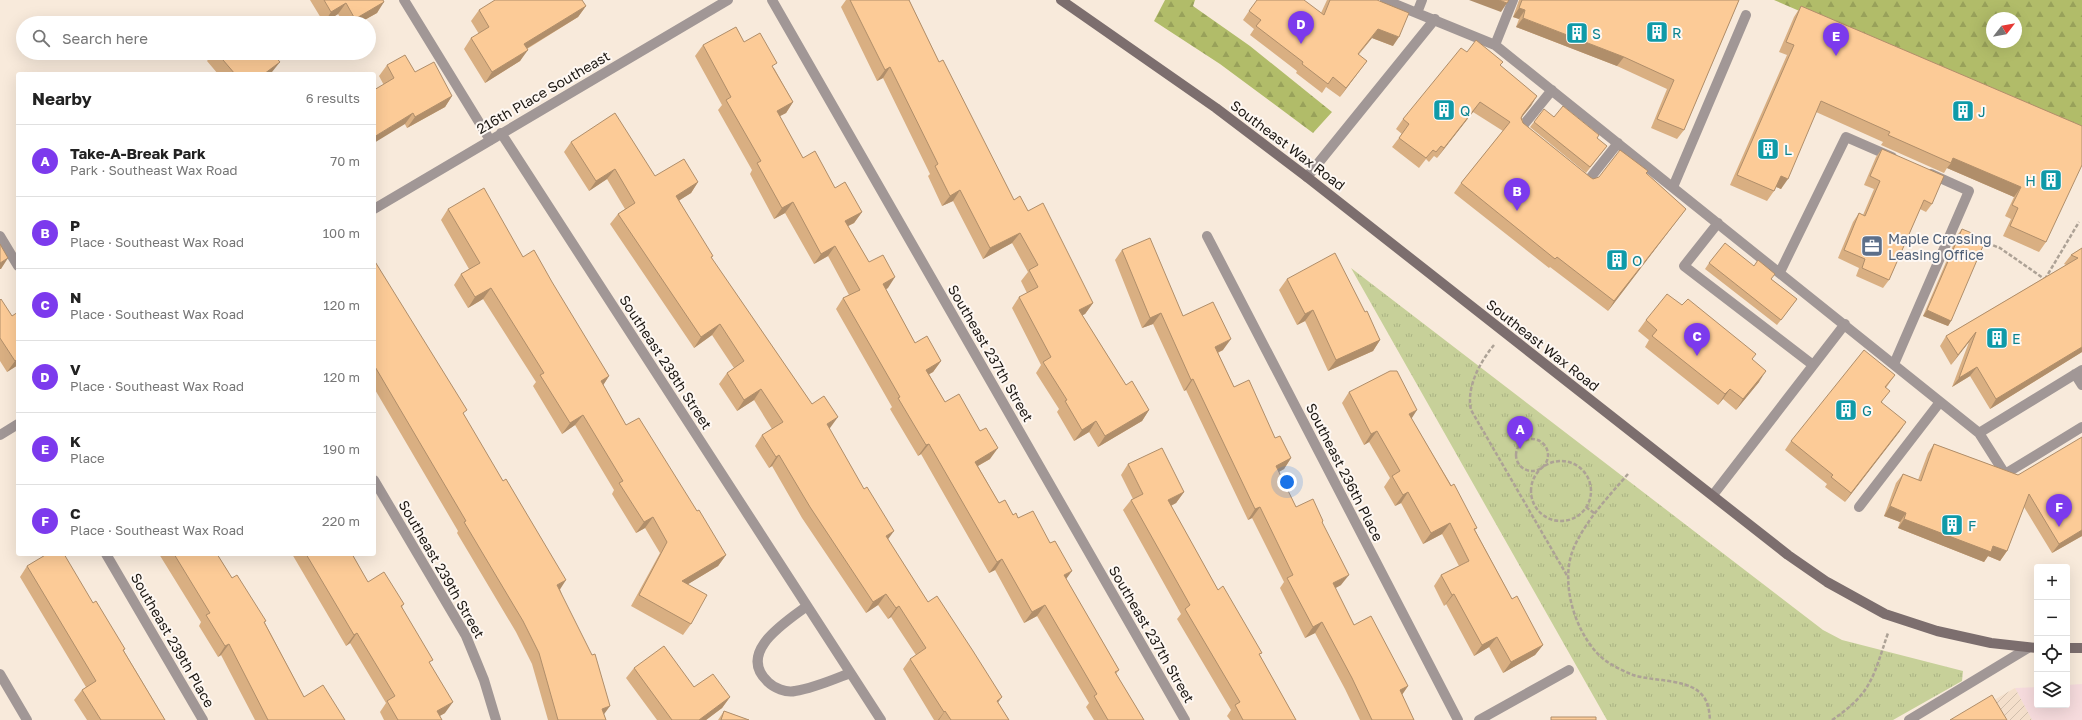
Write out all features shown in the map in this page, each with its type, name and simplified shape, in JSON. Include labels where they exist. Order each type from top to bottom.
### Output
[{"type":"main road","name":"Southeast Wax Road","points":[[1061,0],[1216,108],[1307,177],[1788,555],[1827,582],[1893,616],[1938,631],[1991,643],[2032,648]]},
{"type":"main road","points":[[2070,648],[2082,648]]},
{"type":"street","points":[[404,0],[490,140]]},
{"type":"street","name":"216th Place Southeast","points":[[376,208],[728,0]]},
{"type":"street","name":"Southeast 237th Street","points":[[772,0],[1185,720]]},
{"type":"street","points":[[1385,0],[1435,19],[1495,45],[1979,433],[2005,474],[2082,427]]},
{"type":"street","points":[[1417,13],[1422,0]]},
{"type":"street","points":[[1495,45],[1513,0]]},
{"type":"street","points":[[1673,187],[1746,15]]},
{"type":"street","points":[[1307,177],[1435,19]]},
{"type":"street","points":[[1533,138],[1521,128],[1552,90]]},
{"type":"street","name":"Southeast 238th Street","points":[[501,133],[881,720]]},
{"type":"street","points":[[1780,272],[1846,137],[1904,162]]},
{"type":"street","points":[[1575,172],[1587,182],[1618,143]]},
{"type":"street","points":[[1894,364],[1969,191],[1918,169]]},
{"type":"street","points":[[1718,223],[1684,266],[1813,366]]},
{"type":"street","points":[[0,236],[16,263]]},
{"type":"street","name":"Southeast 236th Place","points":[[1207,236],[1458,720]]},
{"type":"street","points":[[1713,495],[1844,324]]},
{"type":"street","points":[[1979,433],[2079,372],[2082,385]]},
{"type":"street","points":[[1859,507],[1940,402]]},
{"type":"street","points":[[0,435],[16,425]]},
{"type":"street","name":"Southeast 239th Street","points":[[376,483],[466,636],[484,680],[496,720]]},
{"type":"street","name":"Southeast 239th Place","points":[[107,556],[203,720]]},
{"type":"street","points":[[807,606],[772,633],[759,650],[757,664],[763,677],[774,688],[794,692],[819,685],[850,673]]},
{"type":"street","points":[[1909,720],[2032,648]]},
{"type":"street","points":[[1478,720],[1569,670]]},
{"type":"street","points":[[0,674],[27,720]]},
{"type":"path","points":[[2045,279],[2079,222]]},
{"type":"path","points":[[1979,240],[2000,248],[2050,282]]},
{"type":"path","points":[[1509,335],[1498,340],[1480,361],[1470,392],[1471,410],[1569,580]]},
{"type":"path","points":[[1543,467],[1535,475],[1531,486],[1531,498],[1536,508],[1544,517],[1556,521],[1567,521],[1578,516],[1586,507],[1590,496],[1590,485],[1585,474],[1577,466],[1566,462],[1554,462],[1543,467],[1532,471],[1521,467],[1516,456],[1521,444],[1532,440],[1543,444],[1548,455],[1543,467]]},
{"type":"path","points":[[1628,474],[1594,513],[1575,545],[1568,564],[1572,606],[1583,632],[1597,653],[1614,666],[1634,675],[1690,686],[1698,691],[1709,704],[1710,720]]},
{"type":"path","points":[[1586,507],[1594,513]]},
{"type":"path","points":[[1832,720],[1860,698],[1872,681],[1893,616]]},
{"type":"shaded area","points":[[2082,684],[2082,720],[2032,720],[2015,688],[2034,687],[2034,708],[2070,708],[2070,685]]},
{"type":"shaded area","points":[[2015,688],[2032,720],[1959,720]]},
{"type":"green space","points":[[1165,0],[1195,0],[1193,6],[1250,46],[1332,112],[1313,133],[1220,64],[1154,21]]},
{"type":"green space","points":[[1774,0],[2082,0],[2082,133]]},
{"type":"green space","points":[[1351,268],[1823,630],[1842,640],[1963,671],[1962,681],[1893,720],[1607,720]]},
{"type":"green space","points":[[1532,442],[1541,446],[1545,455],[1541,464],[1532,468],[1523,464],[1519,455],[1523,446]]},
{"type":"building","points":[[324,0],[383,0],[384,2],[360,16],[353,16],[346,3],[331,12]]},
{"type":"building","points":[[495,0],[582,0],[586,6],[524,44],[528,50],[492,72],[471,38],[489,27],[479,10]]},
{"type":"building","points":[[850,0],[909,0],[939,62],[943,60],[1014,200],[1020,196],[1028,211],[1043,203],[1093,303],[1079,310],[1126,385],[1132,381],[1149,410],[1105,436],[1096,421],[1082,430],[1065,401],[1067,400],[1043,362],[1051,357],[1019,297],[1038,287],[1029,270],[1038,265],[1020,233],[990,248],[960,190],[950,196],[935,166],[938,164],[890,67],[885,70]]},
{"type":"building","points":[[1257,0],[1304,0],[1324,15],[1330,0],[1377,0],[1409,13],[1399,37],[1378,29],[1358,54],[1367,61],[1346,88],[1333,77],[1328,84],[1302,64],[1303,62],[1256,26],[1261,20],[1249,11]]},
{"type":"building","points":[[1499,0],[1509,0],[1507,3]]},
{"type":"building","points":[[1522,0],[1739,0],[1684,130],[1657,119],[1674,80],[1624,57],[1523,18],[1525,10],[1519,8]]},
{"type":"building","points":[[1801,6],[2082,126],[2082,165],[2046,242],[2010,226],[2018,208],[2012,205],[2021,187],[1953,158],[1951,163],[1888,135],[1890,132],[1821,101],[1788,179],[1781,176],[1774,191],[1737,175],[1794,45],[1786,42]]},
{"type":"building","points":[[736,27],[744,42],[760,33],[777,63],[772,66],[793,102],[777,111],[803,158],[815,151],[835,188],[845,182],[862,212],[845,221],[869,262],[883,255],[895,277],[883,284],[915,343],[927,336],[941,361],[926,370],[945,402],[959,394],[980,431],[986,428],[998,448],[975,462],[999,503],[1005,500],[1013,515],[1016,513],[1018,518],[1033,511],[1050,543],[1055,541],[1072,571],[1064,575],[1119,670],[1115,672],[1144,720],[1108,720],[1094,696],[1097,694],[1045,605],[1032,612],[1002,559],[997,562],[929,444],[926,445],[898,398],[900,397],[843,298],[860,290],[835,246],[821,254],[793,202],[782,208],[757,163],[761,161],[726,100],[731,97],[703,45]]},
{"type":"building","points":[[1476,40],[1503,62],[1500,65],[1537,96],[1523,114],[1521,118],[1523,123],[1590,177],[1593,179],[1599,177],[1620,150],[1648,171],[1646,173],[1686,209],[1614,301],[1557,257],[1555,259],[1461,183],[1510,122],[1480,102],[1444,148],[1441,146],[1436,152],[1433,150],[1426,158],[1399,138],[1409,124],[1403,119],[1461,48],[1467,52]]},
{"type":"building","points":[[405,55],[415,72],[434,62],[452,96],[415,117],[413,113],[376,136],[376,89],[394,78],[387,65]]},
{"type":"building","points":[[223,60],[278,60],[280,62],[267,72],[233,72]]},
{"type":"building","points":[[1563,106],[1599,135],[1597,138],[1607,146],[1590,167],[1534,122],[1544,109],[1554,117]]},
{"type":"building","points":[[615,113],[655,176],[684,159],[698,182],[676,196],[713,256],[711,257],[812,404],[824,396],[838,417],[827,424],[864,489],[867,487],[894,531],[886,536],[928,602],[937,596],[1002,697],[997,701],[1009,720],[951,720],[945,711],[944,712],[910,659],[926,648],[899,606],[896,608],[886,594],[873,602],[810,507],[779,455],[776,457],[762,435],[783,422],[761,389],[744,400],[727,373],[744,361],[720,324],[701,337],[618,214],[635,203],[615,169],[596,181],[571,142]]},
{"type":"building","points":[[1882,149],[1944,176],[1932,204],[1924,200],[1889,280],[1862,268],[1865,259],[1844,250],[1859,213],[1865,216],[1880,181],[1870,176]]},
{"type":"building","points":[[484,188],[523,257],[534,250],[609,376],[601,381],[626,425],[639,418],[697,511],[699,510],[726,555],[682,581],[707,595],[691,624],[639,595],[667,542],[653,517],[644,522],[619,483],[623,481],[583,415],[570,423],[540,375],[544,373],[491,288],[475,297],[461,274],[480,263],[448,209]]},
{"type":"building","points":[[1962,229],[1986,239],[1951,321],[1927,310]]},
{"type":"building","points":[[1150,238],[1183,316],[1213,302],[1231,339],[1215,347],[1234,387],[1249,380],[1275,438],[1280,436],[1291,458],[1276,466],[1296,507],[1313,499],[1323,521],[1322,522],[1349,575],[1333,583],[1354,625],[1371,616],[1408,686],[1400,690],[1414,720],[1372,720],[1352,678],[1322,622],[1313,627],[1287,578],[1293,575],[1260,507],[1255,509],[1193,379],[1191,380],[1161,313],[1150,318],[1122,250]]},
{"type":"building","points":[[1725,243],[1754,266],[1758,260],[1775,274],[1771,279],[1797,299],[1781,320],[1709,263]]},
{"type":"building","points":[[0,244],[8,258],[0,263]]},
{"type":"building","points":[[2082,248],[2082,347],[1996,399],[1977,367],[1959,378],[1976,332],[1958,355],[1946,336],[2078,258],[2071,255]]},
{"type":"building","points":[[1335,253],[1365,312],[1367,311],[1380,340],[1336,360],[1313,310],[1305,314],[1287,279]]},
{"type":"building","points":[[376,263],[467,410],[463,413],[503,481],[506,479],[566,580],[557,585],[592,655],[595,654],[610,706],[602,709],[606,720],[558,720],[539,653],[523,621],[464,522],[466,521],[376,368]]},
{"type":"building","points":[[1667,294],[1682,305],[1688,299],[1756,354],[1752,359],[1766,371],[1743,399],[1730,389],[1725,394],[1652,336],[1657,330],[1646,320]]},
{"type":"building","points":[[1,299],[12,316],[16,313],[15,361],[0,338]]},
{"type":"building","points":[[1864,350],[1895,375],[1885,387],[1890,391],[1881,402],[1906,422],[1851,493],[1831,477],[1833,475],[1791,441]]},
{"type":"building","points":[[1390,371],[1397,371],[1417,410],[1409,414],[1451,486],[1454,484],[1477,528],[1474,529],[1512,599],[1517,596],[1543,645],[1511,662],[1497,637],[1482,645],[1454,594],[1452,595],[1441,575],[1469,561],[1450,523],[1431,533],[1408,492],[1403,495],[1392,476],[1400,471],[1377,431],[1371,434],[1349,392]]},
{"type":"building","points":[[2082,437],[2082,530],[2059,544],[2029,494],[2007,551],[1993,546],[1991,552],[1904,519],[1906,513],[1890,506],[1903,474],[1921,481],[1934,444],[2018,475]]},
{"type":"building","points":[[1162,448],[1184,492],[1168,500],[1218,590],[1223,586],[1262,653],[1259,654],[1296,720],[1243,720],[1235,705],[1240,702],[1185,609],[1190,605],[1131,500],[1143,494],[1128,464]]},
{"type":"building","points":[[44,556],[65,556],[93,603],[96,601],[125,649],[123,650],[165,720],[101,720],[82,690],[96,681],[27,566]]},
{"type":"building","points":[[175,556],[218,556],[232,578],[237,575],[266,621],[264,622],[304,697],[323,685],[345,720],[268,720],[229,644],[225,646],[206,615],[210,613]]},
{"type":"building","points":[[307,556],[353,556],[368,582],[384,572],[404,604],[401,606],[433,660],[429,662],[453,702],[437,711],[442,720],[398,720],[387,701],[395,696],[357,633],[354,635]]},
{"type":"building","points":[[664,646],[694,687],[713,674],[730,697],[699,720],[672,720],[634,668]]},
{"type":"building","points":[[1992,695],[2007,720],[1950,720]]},
{"type":"building","points":[[724,711],[749,720],[721,720]]},
{"type":"building","points":[[1551,717],[1596,717],[1596,720],[1551,720]]},
{"type":"place","name":"R","points":[[1657,32]]},
{"type":"place","name":"S","points":[[1577,33]]},
{"type":"place","name":"V","points":[[1301,44]]},
{"type":"place","name":"K","points":[[1836,56]]},
{"type":"place","name":"Q","points":[[1444,110]]},
{"type":"place","name":"J","points":[[1963,111]]},
{"type":"place","name":"L","points":[[1768,149]]},
{"type":"place","name":"H","points":[[2051,180]]},
{"type":"place","name":"P","points":[[1517,211]]},
{"type":"place","name":"Maple Crossing Leasing Office","points":[[1872,246]]},
{"type":"place","name":"O","points":[[1617,260]]},
{"type":"place","name":"E","points":[[1997,338]]},
{"type":"place","name":"N","points":[[1697,356]]},
{"type":"place","name":"G","points":[[1846,410]]},
{"type":"place","name":"Take-A-Break Park","points":[[1520,449]]},
{"type":"place","name":"F","points":[[1952,525]]},
{"type":"place","name":"C","points":[[2059,527]]}]
